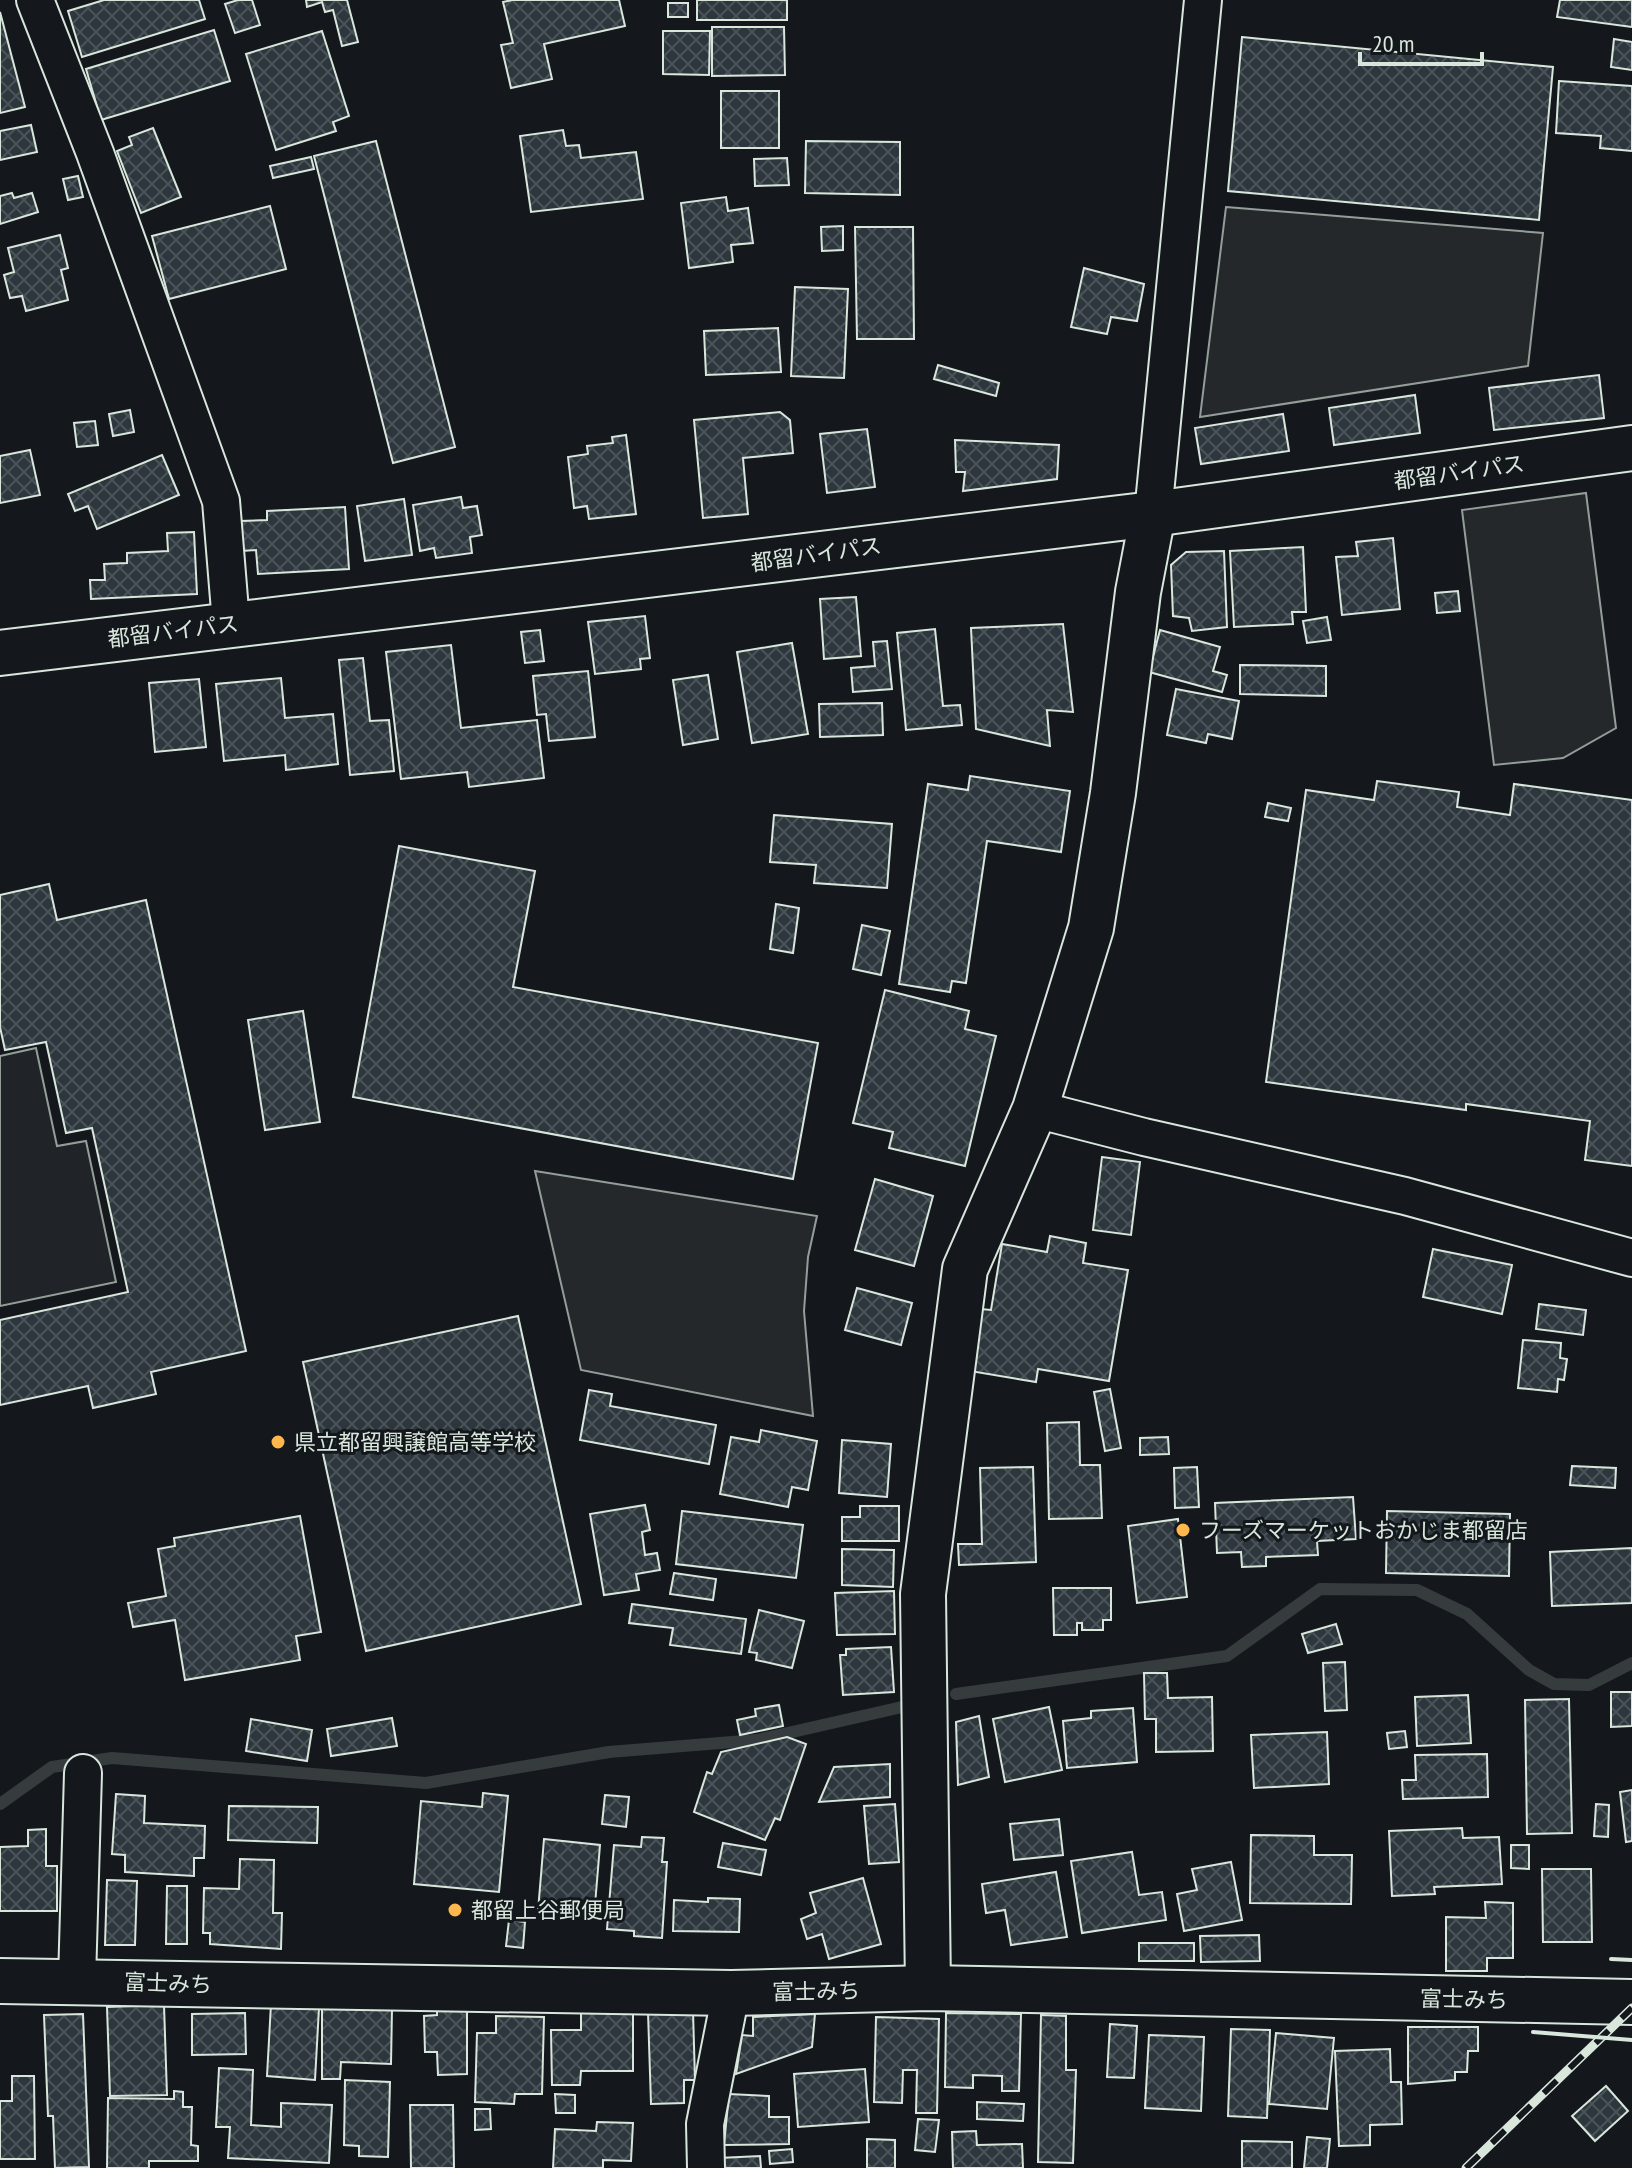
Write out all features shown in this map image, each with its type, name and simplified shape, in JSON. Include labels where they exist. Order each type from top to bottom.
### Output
[{"type":"main road","name":"都留バイパス","points":[[0,653],[1153,514],[1632,448]]},
{"type":"main road","points":[[928,1988],[923,1594],[965,1269],[1035,1109],[1091,928],[1113,793],[1138,592],[1153,514]]},
{"type":"main road","name":"富士みち","points":[[0,1981],[731,1993],[928,1988],[1632,2002]]},
{"type":"street","points":[[35,0],[100,167],[221,501],[231,623]]},
{"type":"street","points":[[1153,514],[1203,0]]},
{"type":"street","points":[[1035,1109],[1405,1196],[1632,1258]]},
{"type":"street","points":[[77,1980],[83,1773]]},
{"type":"street","points":[[706,2168],[705,2124],[731,1993]]},
{"type":"shaded area","points":[[1226,207],[1543,233],[1528,366],[1200,417]]},
{"type":"shaded area","points":[[1586,493],[1616,728],[1563,758],[1494,765],[1462,510]]},
{"type":"shaded area","points":[[36,1048],[57,1146],[86,1141],[116,1282],[0,1306],[0,1056]]},
{"type":"shaded area","points":[[535,1171],[817,1216],[808,1257],[804,1311],[813,1416],[581,1370]]},
{"type":"building","points":[[104,0],[199,0],[205,19],[82,57],[68,11]]},
{"type":"building","points":[[252,0],[260,25],[235,33],[225,4]]},
{"type":"building","points":[[306,0],[347,0],[358,42],[342,46],[333,10],[325,12],[322,2],[307,7]]},
{"type":"building","points":[[619,0],[625,26],[544,44],[552,79],[511,88],[501,45],[513,43],[503,2]]},
{"type":"building","points":[[697,0],[787,0],[787,20],[697,20]]},
{"type":"building","points":[[1560,0],[1632,0],[1632,27],[1557,17]]},
{"type":"building","points":[[668,3],[688,3],[688,17],[668,17]]},
{"type":"building","points":[[0,12],[25,107],[0,113]]},
{"type":"building","points":[[712,27],[784,27],[785,75],[712,76]]},
{"type":"building","points":[[214,30],[230,81],[101,120],[86,69]]},
{"type":"building","points":[[322,31],[349,116],[333,122],[336,131],[276,150],[246,54]]},
{"type":"building","points":[[663,31],[710,31],[709,75],[663,74]]},
{"type":"building","points":[[1242,37],[1553,67],[1539,220],[1228,191]]},
{"type":"building","points":[[1614,39],[1632,42],[1632,70],[1611,67]]},
{"type":"building","points":[[1559,81],[1632,86],[1632,151],[1600,148],[1601,136],[1556,133]]},
{"type":"building","points":[[721,91],[779,91],[779,148],[721,148]]},
{"type":"building","points":[[31,125],[37,152],[0,160],[0,131]]},
{"type":"building","points":[[153,128],[181,197],[141,213],[117,151],[132,145],[129,137]]},
{"type":"building","points":[[563,130],[566,146],[579,145],[581,158],[636,152],[643,199],[531,212],[520,136]]},
{"type":"building","points":[[376,141],[455,447],[393,463],[314,156]]},
{"type":"building","points":[[806,141],[900,142],[900,195],[805,193]]},
{"type":"building","points":[[311,157],[314,169],[273,178],[270,166]]},
{"type":"building","points":[[787,158],[789,185],[755,186],[754,159]]},
{"type":"building","points":[[78,176],[83,197],[68,200],[63,179]]},
{"type":"building","points":[[12,193],[14,198],[32,193],[38,212],[0,224],[0,196]]},
{"type":"building","points":[[726,197],[728,211],[748,208],[753,243],[731,245],[733,262],[689,268],[681,203]]},
{"type":"building","points":[[270,206],[286,269],[169,299],[152,236]]},
{"type":"building","points":[[843,226],[843,250],[822,251],[821,227]]},
{"type":"building","points":[[855,227],[913,227],[914,339],[857,339]]},
{"type":"building","points":[[60,235],[68,268],[61,270],[68,300],[26,311],[22,296],[10,298],[4,275],[14,272],[8,248]]},
{"type":"building","points":[[1084,268],[1144,284],[1137,321],[1111,317],[1107,334],[1071,327]]},
{"type":"building","points":[[795,287],[848,289],[844,378],[791,376]]},
{"type":"building","points":[[778,328],[781,372],[706,375],[704,331]]},
{"type":"building","points":[[938,365],[999,383],[996,396],[934,379]]},
{"type":"building","points":[[1599,375],[1604,418],[1494,430],[1489,388]]},
{"type":"building","points":[[1415,395],[1420,433],[1334,445],[1329,408]]},
{"type":"building","points":[[130,410],[134,432],[113,436],[109,414]]},
{"type":"building","points":[[780,412],[790,420],[793,453],[743,458],[748,514],[703,518],[694,420]]},
{"type":"building","points":[[1283,414],[1289,451],[1201,464],[1195,428]]},
{"type":"building","points":[[95,421],[98,445],[77,447],[74,423]]},
{"type":"building","points":[[867,429],[875,487],[827,493],[820,434]]},
{"type":"building","points":[[626,435],[636,514],[589,519],[587,506],[574,508],[568,457],[588,454],[587,446],[613,443],[612,437]]},
{"type":"building","points":[[955,440],[1059,445],[1057,479],[963,491],[965,472],[956,472]]},
{"type":"building","points":[[30,450],[40,495],[0,503],[0,456]]},
{"type":"building","points":[[162,455],[179,495],[97,529],[88,506],[75,511],[68,494]]},
{"type":"building","points":[[461,497],[463,508],[477,506],[482,535],[470,537],[472,553],[436,558],[434,548],[420,551],[413,505]]},
{"type":"building","points":[[404,499],[412,555],[365,561],[357,506]]},
{"type":"building","points":[[345,507],[349,569],[258,574],[256,550],[242,551],[240,521],[267,520],[267,511]]},
{"type":"building","points":[[194,532],[197,594],[91,599],[90,580],[105,580],[104,564],[127,563],[127,553],[168,551],[167,533]]},
{"type":"building","points":[[1393,538],[1400,609],[1342,615],[1336,557],[1358,556],[1356,542]]},
{"type":"building","points":[[1303,547],[1306,612],[1292,612],[1293,624],[1234,627],[1230,551]]},
{"type":"building","points":[[1224,551],[1227,627],[1192,631],[1189,618],[1173,616],[1171,565],[1186,552]]},
{"type":"building","points":[[1458,591],[1460,611],[1437,613],[1435,593]]},
{"type":"building","points":[[856,597],[861,656],[824,659],[820,599]]},
{"type":"building","points":[[645,616],[650,658],[640,659],[641,669],[595,674],[588,622]]},
{"type":"building","points":[[1327,617],[1331,640],[1307,643],[1303,621]]},
{"type":"building","points":[[1063,624],[1073,712],[1047,710],[1050,746],[976,729],[971,628]]},
{"type":"building","points":[[935,629],[943,706],[960,705],[962,725],[906,730],[897,633]]},
{"type":"building","points":[[540,630],[544,661],[525,663],[521,632]]},
{"type":"building","points":[[1160,630],[1220,647],[1213,671],[1227,675],[1222,692],[1149,672]]},
{"type":"building","points":[[887,641],[892,689],[853,692],[851,668],[875,666],[873,642]]},
{"type":"building","points":[[792,643],[808,734],[752,743],[737,652]]},
{"type":"building","points":[[451,645],[461,728],[537,720],[544,778],[469,787],[467,772],[401,779],[386,652]]},
{"type":"building","points":[[363,658],[370,721],[389,720],[394,771],[350,775],[339,660]]},
{"type":"building","points":[[1240,665],[1326,666],[1326,696],[1240,694]]},
{"type":"building","points":[[588,671],[595,737],[549,741],[546,714],[537,715],[533,676]]},
{"type":"building","points":[[708,675],[718,739],[683,745],[673,680]]},
{"type":"building","points":[[281,678],[285,718],[333,714],[338,764],[286,770],[285,755],[224,761],[216,684]]},
{"type":"building","points":[[199,679],[206,747],[155,752],[149,683]]},
{"type":"building","points":[[1176,689],[1239,701],[1232,739],[1208,734],[1206,743],[1167,735]]},
{"type":"building","points":[[882,703],[883,735],[820,737],[819,704]]},
{"type":"building","points":[[970,776],[1070,791],[1061,852],[987,841],[966,983],[952,981],[950,992],[899,984],[928,784],[968,790]]},
{"type":"building","points":[[1377,781],[1459,792],[1457,807],[1510,815],[1514,784],[1632,800],[1632,1166],[1585,1160],[1590,1121],[1466,1104],[1466,1110],[1266,1082],[1306,790],[1374,800]]},
{"type":"building","points":[[1268,803],[1291,808],[1288,821],[1265,817]]},
{"type":"building","points":[[774,815],[892,824],[887,888],[814,883],[816,865],[770,862]]},
{"type":"building","points":[[399,846],[535,871],[513,987],[818,1043],[793,1179],[353,1097]]},
{"type":"building","points":[[49,884],[57,920],[146,900],[246,1351],[151,1372],[156,1394],[93,1408],[88,1386],[0,1405],[0,1320],[128,1292],[92,1128],[66,1133],[46,1042],[5,1050],[0,1027],[0,895]]},
{"type":"building","points":[[776,904],[799,908],[793,953],[770,949]]},
{"type":"building","points":[[862,925],[890,931],[881,975],[853,969]]},
{"type":"building","points":[[885,990],[969,1011],[965,1029],[996,1036],[965,1166],[889,1148],[893,1132],[853,1123]]},
{"type":"building","points":[[303,1011],[320,1122],[265,1130],[248,1020]]},
{"type":"building","points":[[1102,1157],[1140,1162],[1131,1235],[1093,1230]]},
{"type":"building","points":[[875,1179],[933,1196],[914,1266],[855,1250]]},
{"type":"building","points":[[1050,1236],[1086,1243],[1083,1263],[1128,1270],[1109,1381],[1038,1369],[1036,1382],[970,1371],[981,1309],[991,1310],[1002,1244],[1047,1252]]},
{"type":"building","points":[[1433,1249],[1512,1265],[1502,1314],[1423,1297]]},
{"type":"building","points":[[857,1288],[912,1303],[901,1345],[845,1330]]},
{"type":"building","points":[[1539,1304],[1586,1310],[1583,1335],[1536,1329]]},
{"type":"building","points":[[518,1316],[581,1604],[366,1651],[303,1362]]},
{"type":"building","points":[[1523,1340],[1561,1343],[1560,1358],[1567,1359],[1564,1380],[1558,1379],[1557,1392],[1518,1388]]},
{"type":"building","points":[[1110,1389],[1121,1448],[1105,1451],[1094,1392]]},
{"type":"building","points":[[589,1390],[612,1394],[610,1406],[716,1425],[709,1464],[580,1440]]},
{"type":"building","points":[[1079,1422],[1080,1465],[1100,1465],[1102,1518],[1049,1519],[1047,1423]]},
{"type":"building","points":[[761,1430],[817,1441],[808,1490],[792,1487],[788,1507],[720,1494],[731,1437],[759,1442]]},
{"type":"building","points":[[1168,1437],[1169,1454],[1140,1455],[1140,1438]]},
{"type":"building","points":[[842,1440],[891,1444],[887,1497],[839,1493]]},
{"type":"building","points":[[1572,1466],[1616,1468],[1615,1488],[1570,1485]]},
{"type":"building","points":[[1033,1467],[1036,1562],[959,1565],[958,1544],[982,1544],[980,1468]]},
{"type":"building","points":[[1197,1467],[1199,1507],[1175,1508],[1174,1468]]},
{"type":"building","points":[[1353,1497],[1356,1539],[1317,1541],[1318,1555],[1266,1557],[1266,1566],[1242,1567],[1241,1552],[1217,1553],[1215,1503]]},
{"type":"building","points":[[645,1505],[650,1530],[642,1532],[645,1555],[657,1553],[660,1570],[636,1574],[639,1590],[604,1595],[590,1514]]},
{"type":"building","points":[[860,1506],[899,1506],[899,1541],[842,1541],[842,1517],[860,1517]]},
{"type":"building","points":[[682,1511],[803,1525],[796,1578],[676,1564]]},
{"type":"building","points":[[1387,1511],[1510,1514],[1509,1576],[1386,1573]]},
{"type":"building","points":[[300,1516],[321,1632],[296,1636],[300,1660],[185,1680],[175,1620],[133,1627],[128,1603],[166,1596],[158,1549],[175,1546],[174,1538]]},
{"type":"building","points":[[1178,1519],[1187,1597],[1137,1603],[1128,1526]]},
{"type":"building","points":[[1632,1548],[1632,1603],[1552,1606],[1550,1552]]},
{"type":"building","points":[[842,1549],[894,1550],[893,1587],[842,1585]]},
{"type":"building","points":[[674,1573],[716,1579],[713,1600],[670,1594]]},
{"type":"building","points":[[1053,1588],[1111,1588],[1111,1620],[1103,1620],[1103,1630],[1082,1630],[1082,1623],[1077,1623],[1077,1635],[1054,1635]]},
{"type":"building","points":[[894,1591],[895,1634],[837,1635],[835,1593]]},
{"type":"building","points":[[632,1604],[746,1619],[741,1654],[670,1645],[673,1628],[629,1623]]},
{"type":"building","points":[[759,1610],[804,1621],[792,1668],[756,1660],[757,1653],[749,1652]]},
{"type":"building","points":[[1336,1624],[1342,1644],[1308,1653],[1302,1634]]},
{"type":"building","points":[[891,1647],[894,1692],[843,1695],[840,1655],[846,1655],[846,1649]]},
{"type":"building","points":[[1345,1662],[1347,1710],[1325,1711],[1323,1663]]},
{"type":"building","points":[[1144,1673],[1167,1673],[1168,1698],[1212,1697],[1213,1751],[1156,1752],[1156,1719],[1145,1719]]},
{"type":"building","points":[[1611,1692],[1632,1692],[1632,1726],[1611,1727]]},
{"type":"building","points":[[1468,1695],[1471,1743],[1417,1746],[1415,1697]]},
{"type":"building","points":[[1569,1699],[1572,1833],[1527,1834],[1525,1700]]},
{"type":"building","points":[[779,1705],[783,1726],[740,1735],[737,1720],[756,1716],[755,1709]]},
{"type":"building","points":[[1049,1707],[1062,1770],[1005,1782],[993,1719]]},
{"type":"building","points":[[1133,1708],[1137,1762],[1067,1768],[1063,1721],[1091,1718],[1091,1711]]},
{"type":"building","points":[[979,1716],[989,1777],[958,1785],[956,1722]]},
{"type":"building","points":[[392,1718],[397,1746],[331,1756],[327,1729]]},
{"type":"building","points":[[251,1719],[312,1730],[307,1761],[246,1751]]},
{"type":"building","points":[[1405,1731],[1407,1747],[1389,1749],[1387,1733]]},
{"type":"building","points":[[1327,1732],[1329,1784],[1254,1788],[1251,1735]]},
{"type":"building","points":[[787,1737],[806,1744],[780,1820],[775,1818],[765,1840],[694,1812],[707,1772],[712,1774],[721,1752]]},
{"type":"building","points":[[1487,1754],[1488,1797],[1403,1799],[1402,1780],[1416,1780],[1415,1755]]},
{"type":"building","points":[[890,1764],[890,1797],[819,1802],[834,1767]]},
{"type":"building","points":[[1632,1790],[1632,1841],[1626,1842],[1620,1792]]},
{"type":"building","points":[[483,1793],[508,1796],[499,1892],[414,1884],[421,1801],[482,1807]]},
{"type":"building","points":[[116,1794],[145,1796],[144,1823],[205,1826],[204,1858],[194,1858],[194,1876],[125,1872],[125,1855],[112,1854]]},
{"type":"building","points":[[605,1795],[629,1797],[626,1827],[602,1824]]},
{"type":"building","points":[[895,1804],[899,1862],[869,1864],[864,1806]]},
{"type":"building","points":[[1596,1804],[1609,1805],[1608,1837],[1594,1836]]},
{"type":"building","points":[[229,1806],[318,1807],[317,1843],[228,1840]]},
{"type":"building","points":[[1059,1819],[1063,1855],[1014,1860],[1010,1824]]},
{"type":"building","points":[[1462,1828],[1463,1838],[1499,1837],[1502,1884],[1434,1887],[1435,1894],[1392,1896],[1389,1831]]},
{"type":"building","points":[[46,1829],[46,1866],[57,1866],[57,1911],[0,1911],[0,1847],[28,1846],[28,1830]]},
{"type":"building","points":[[1251,1835],[1314,1836],[1314,1855],[1352,1855],[1351,1904],[1250,1903]]},
{"type":"building","points":[[642,1837],[664,1838],[662,1862],[667,1862],[662,1938],[634,1936],[634,1931],[607,1929],[614,1845],[641,1847]]},
{"type":"building","points":[[544,1839],[600,1845],[594,1917],[538,1911]]},
{"type":"building","points":[[723,1843],[766,1850],[761,1875],[718,1867]]},
{"type":"building","points":[[1511,1845],[1529,1845],[1529,1869],[1511,1868]]},
{"type":"building","points":[[1132,1852],[1139,1895],[1162,1892],[1166,1920],[1082,1933],[1071,1861]]},
{"type":"building","points":[[240,1859],[274,1860],[273,1913],[282,1913],[281,1949],[210,1944],[210,1933],[203,1933],[204,1888],[239,1889]]},
{"type":"building","points":[[1231,1862],[1242,1920],[1184,1931],[1177,1894],[1197,1890],[1192,1869]]},
{"type":"building","points":[[1542,1869],[1591,1869],[1592,1942],[1543,1942]]},
{"type":"building","points":[[1056,1872],[1067,1937],[1011,1945],[1005,1910],[986,1913],[982,1884]]},
{"type":"building","points":[[863,1878],[881,1944],[829,1959],[822,1934],[807,1939],[801,1919],[816,1913],[810,1893]]},
{"type":"building","points":[[107,1880],[137,1881],[135,1945],[105,1945]]},
{"type":"building","points":[[167,1886],[187,1886],[187,1944],[166,1944]]},
{"type":"building","points":[[708,1898],[740,1899],[739,1932],[673,1931],[674,1900],[708,1902]]},
{"type":"building","points":[[1485,1902],[1513,1903],[1513,1958],[1487,1958],[1487,1971],[1446,1971],[1446,1917],[1486,1918]]},
{"type":"building","points":[[509,1920],[525,1922],[523,1948],[506,1946]]},
{"type":"building","points":[[1259,1935],[1260,1961],[1201,1962],[1200,1936]]},
{"type":"building","points":[[1139,1943],[1194,1943],[1194,1961],[1139,1961]]},
{"type":"building","points":[[271,2004],[319,2008],[315,2080],[267,2076]]},
{"type":"building","points":[[164,2005],[167,2095],[110,2096],[107,2007]]},
{"type":"building","points":[[322,2006],[392,2008],[391,2064],[341,2062],[340,2079],[322,2079]]},
{"type":"building","points":[[437,2008],[467,2008],[467,2074],[438,2075],[437,2052],[425,2052],[424,2016],[437,2015]]},
{"type":"building","points":[[693,2011],[695,2080],[684,2080],[684,2103],[651,2104],[648,2012]]},
{"type":"building","points":[[633,2012],[633,2071],[581,2071],[580,2085],[552,2085],[551,2030],[581,2030],[581,2013]]},
{"type":"building","points":[[245,2013],[246,2054],[192,2055],[192,2014]]},
{"type":"building","points":[[946,2013],[1021,2014],[1019,2091],[1002,2091],[1002,2076],[973,2075],[973,2088],[945,2087]]},
{"type":"building","points":[[83,2014],[89,2167],[55,2168],[53,2116],[48,2116],[44,2015]]},
{"type":"building","points":[[815,2014],[812,2047],[736,2074],[742,2035],[753,2036],[753,2017]]},
{"type":"building","points":[[1041,2015],[1066,2016],[1066,2070],[1076,2070],[1073,2163],[1038,2162]]},
{"type":"building","points":[[496,2016],[544,2017],[542,2094],[515,2094],[514,2104],[475,2102],[477,2033],[496,2033]]},
{"type":"building","points":[[876,2017],[939,2019],[937,2113],[916,2113],[917,2070],[903,2070],[902,2103],[874,2102]]},
{"type":"building","points":[[1110,2024],[1137,2026],[1134,2078],[1107,2077]]},
{"type":"building","points":[[1408,2027],[1478,2027],[1478,2051],[1468,2051],[1467,2072],[1455,2072],[1455,2080],[1408,2084]]},
{"type":"building","points":[[1231,2029],[1270,2030],[1267,2118],[1228,2116]]},
{"type":"building","points":[[1276,2033],[1334,2038],[1327,2109],[1269,2104]]},
{"type":"building","points":[[1149,2035],[1204,2037],[1201,2111],[1145,2108]]},
{"type":"building","points":[[1390,2049],[1391,2082],[1401,2082],[1402,2124],[1370,2125],[1370,2145],[1339,2146],[1335,2051]]},
{"type":"building","points":[[219,2068],[253,2070],[251,2125],[281,2127],[281,2103],[332,2105],[329,2163],[228,2158],[230,2127],[216,2127]]},
{"type":"building","points":[[865,2069],[869,2122],[798,2127],[794,2074]]},
{"type":"building","points":[[12,2076],[34,2076],[35,2159],[0,2159],[0,2101],[12,2101]]},
{"type":"building","points":[[345,2080],[390,2082],[388,2157],[359,2156],[359,2146],[344,2145]]},
{"type":"building","points":[[1606,2086],[1628,2111],[1595,2141],[1572,2116]]},
{"type":"building","points":[[174,2091],[183,2092],[183,2107],[192,2107],[191,2145],[198,2146],[198,2161],[149,2161],[149,2168],[107,2168],[108,2098],[174,2099]]},
{"type":"building","points":[[555,2094],[575,2095],[575,2113],[556,2113]]},
{"type":"building","points":[[729,2094],[769,2096],[769,2117],[789,2117],[789,2144],[724,2145]]},
{"type":"building","points":[[977,2102],[1024,2104],[1023,2121],[977,2119]]},
{"type":"building","points":[[410,2105],[453,2105],[454,2168],[411,2168]]},
{"type":"building","points":[[475,2109],[490,2109],[491,2129],[475,2130]]},
{"type":"building","points":[[918,2119],[939,2120],[935,2152],[915,2150]]},
{"type":"building","points":[[597,2122],[633,2123],[631,2161],[603,2160],[603,2168],[553,2168],[555,2129],[596,2131]]},
{"type":"building","points":[[976,2131],[977,2145],[1022,2144],[1023,2168],[953,2168],[952,2132]]},
{"type":"building","points":[[1307,2137],[1330,2139],[1327,2168],[1304,2168]]},
{"type":"building","points":[[867,2139],[895,2140],[895,2168],[867,2168]]},
{"type":"building","points":[[1242,2141],[1292,2142],[1292,2168],[1242,2168]]},
{"type":"building","points":[[792,2149],[793,2162],[770,2164],[769,2151]]},
{"type":"building","points":[[760,2156],[761,2168],[719,2168],[719,2158]]},
{"type":"waterway","points":[[956,1694],[1227,1656],[1320,1589],[1417,1590],[1467,1614],[1529,1670],[1554,1684],[1589,1685],[1632,1663]]},
{"type":"waterway","points":[[0,1804],[52,1767],[112,1758],[426,1783],[609,1752],[757,1740],[902,1707]]},
{"type":"railway","points":[[1466,2168],[1632,2008]]},
{"type":"wall","points":[[1611,1959],[1632,1960]]},
{"type":"wall","points":[[1533,2032],[1632,2040]]},
{"type":"place","name":"県立都留興譲館高等学校","points":[[278,1442]]},
{"type":"place","name":"フーズマーケットおかじま都留店","points":[[1183,1530]]},
{"type":"place","name":"都留上谷郵便局","points":[[455,1910]]}]
